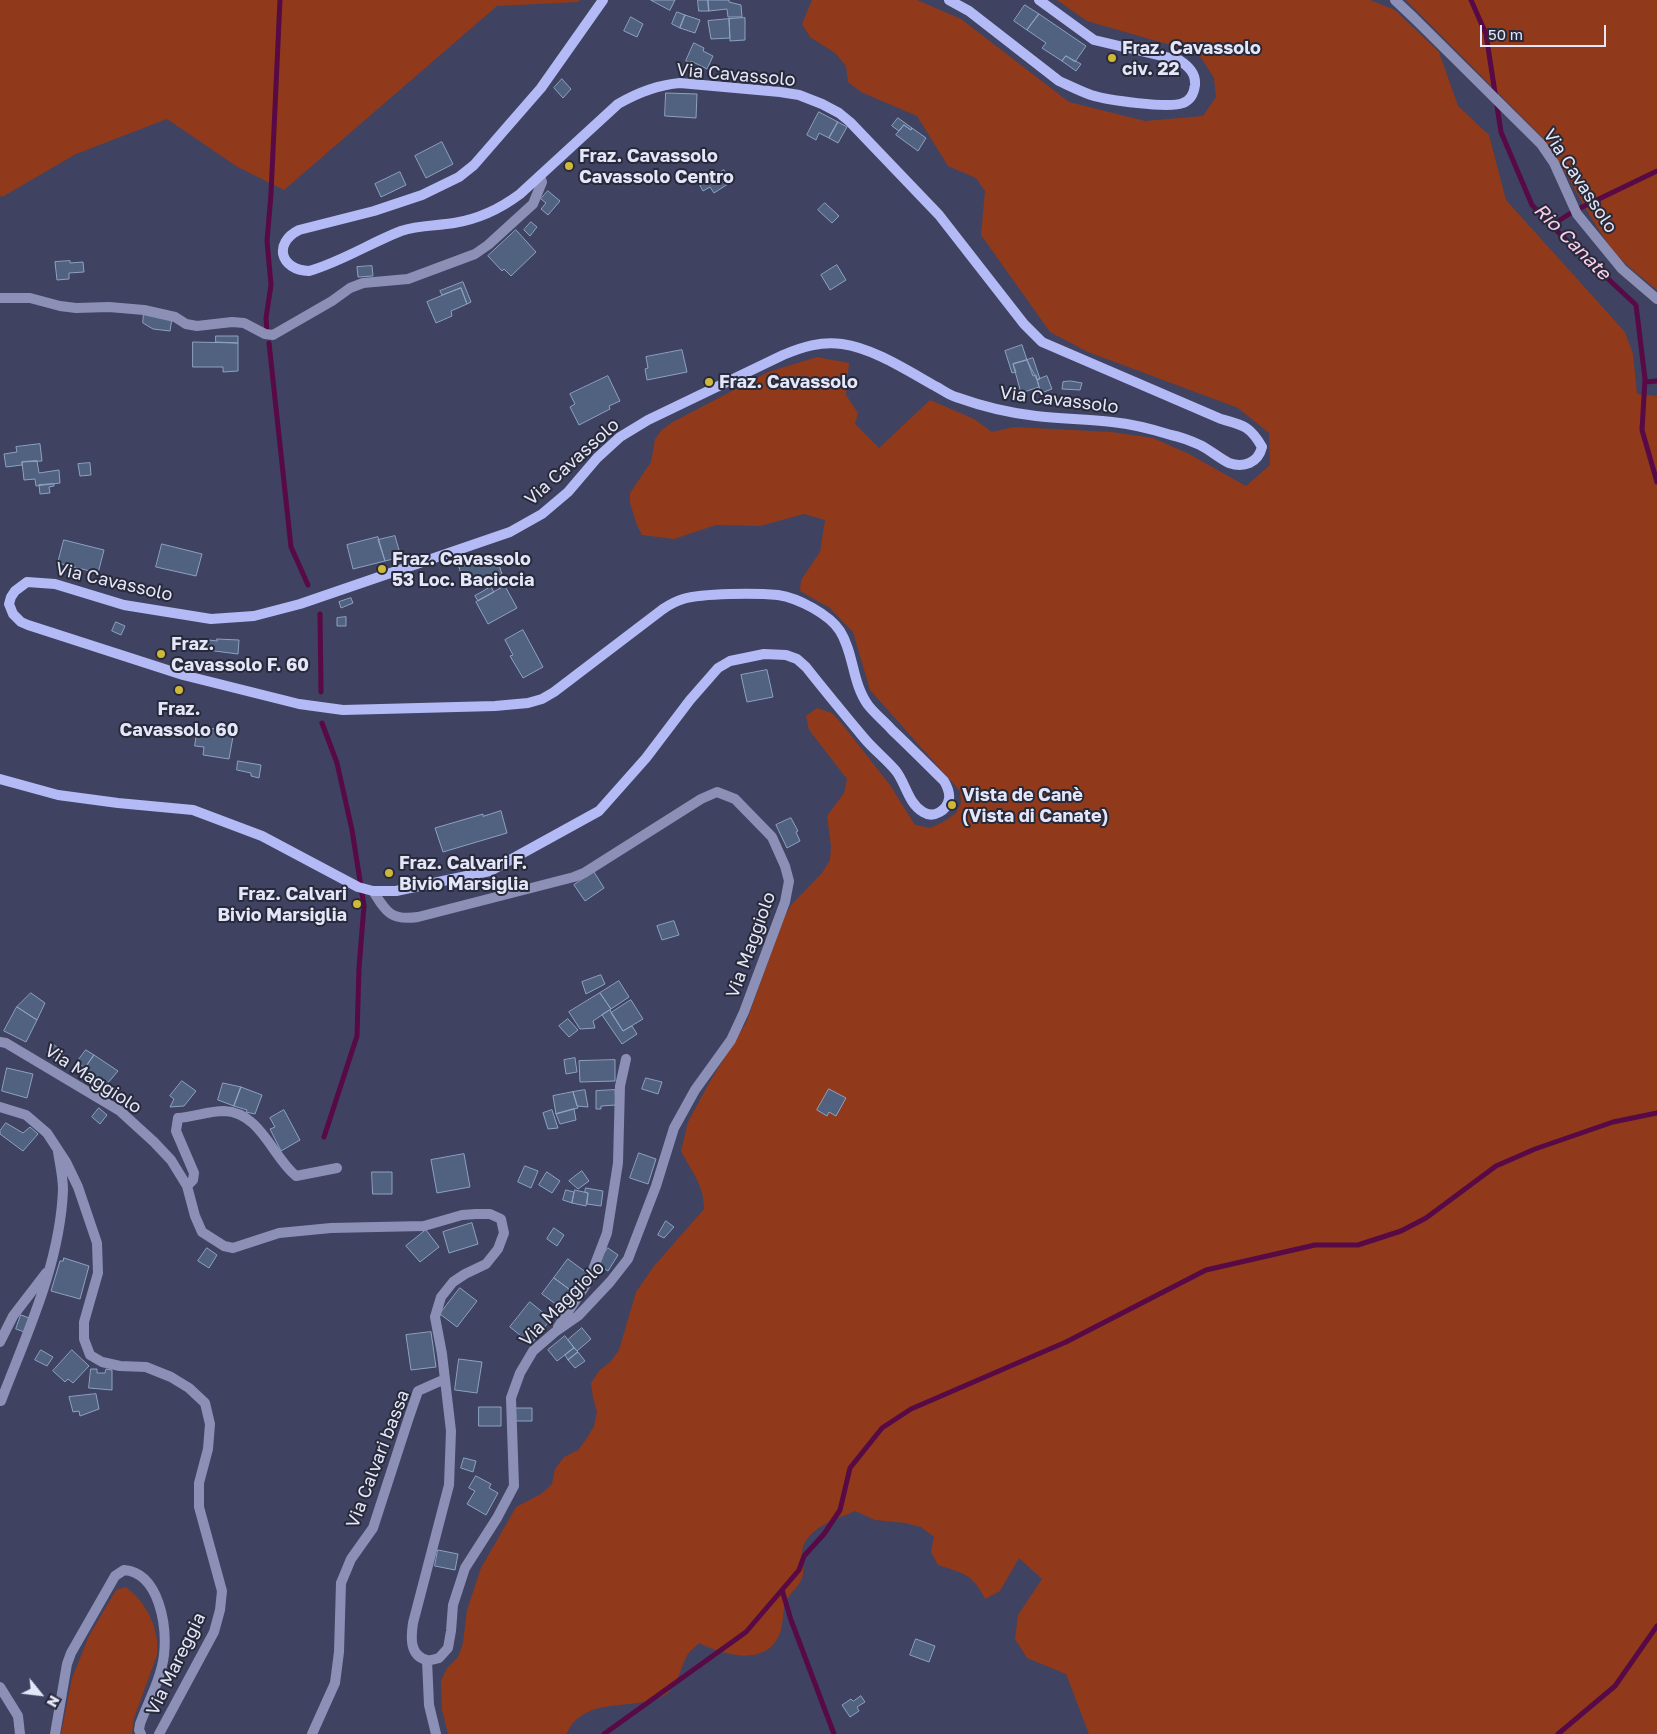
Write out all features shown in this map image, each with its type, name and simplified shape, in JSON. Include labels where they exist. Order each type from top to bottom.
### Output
[{"type":"main road","name":"Via Cavassolo","points":[[372,890],[396,890],[490,871],[599,811],[646,758],[690,700],[718,668],[730,661],[764,654],[786,655],[797,659],[806,667],[866,740],[886,759],[898,775],[910,799],[924,812],[931,814],[939,813],[946,807],[949,793],[944,781],[869,706],[860,691],[840,630],[823,614],[801,602],[779,595],[733,594],[699,596],[676,601],[662,609],[554,692],[542,699],[528,703],[496,706],[343,710],[299,704],[183,675],[28,625],[16,618],[10,610],[11,598],[15,591],[27,582],[45,582],[124,605],[211,620],[254,616],[294,606],[510,532],[542,514],[568,492],[597,458],[620,437],[648,420],[774,359],[802,347],[814,345],[843,344],[863,350],[894,364],[956,398],[988,408],[1035,416],[1113,422],[1146,428],[1200,445],[1230,463],[1242,464],[1256,460],[1262,448],[1256,437],[1245,426],[1221,419],[1042,342],[1024,324],[939,215],[850,122],[822,104],[799,95],[667,84],[639,93],[618,104],[520,194],[503,207],[481,216],[454,223],[429,225],[403,231],[309,272],[297,270],[285,260],[285,245],[292,233],[374,211],[422,195],[459,177],[474,165],[541,88],[604,0]]},
{"type":"main road","points":[[948,0],[969,11],[1059,81],[1082,92],[1108,99],[1168,105],[1182,104],[1192,96],[1195,84],[1194,74],[1179,60],[1094,40],[1039,0]]},
{"type":"main road","points":[[0,779],[58,795],[118,803],[170,806],[192,810],[262,836],[358,887],[372,890]]},
{"type":"street","name":"Via Cavassolo","points":[[1394,0],[1541,144],[1554,163],[1577,214],[1622,269],[1657,299]]},
{"type":"street","points":[[0,298],[30,298],[49,304],[76,308],[109,307],[144,310],[175,317],[186,324],[197,326],[232,322],[244,323],[265,334],[272,335],[332,301],[350,288],[363,283],[408,278],[476,254],[533,204],[542,182],[540,176]]},
{"type":"street","name":"Via Maggiolo","points":[[0,1042],[6,1043],[120,1111],[171,1160],[187,1186],[195,1216],[202,1232],[224,1246],[233,1248],[279,1233],[330,1228],[424,1226],[462,1215],[490,1214],[501,1219],[504,1233],[498,1249],[486,1264],[453,1282],[441,1298],[435,1317],[451,1431],[449,1485],[413,1623],[411,1640],[416,1654],[427,1660],[439,1658],[448,1648],[453,1605],[465,1568],[497,1518],[514,1486],[510,1398],[520,1373],[533,1352],[555,1332],[578,1316],[610,1282],[628,1259],[656,1186],[674,1128],[696,1090],[731,1040],[744,1012],[785,902],[789,881],[785,866],[772,837],[735,799],[716,792],[700,799],[584,873],[574,877],[405,919],[389,914],[372,890]]},
{"type":"street","points":[[555,1332],[589,1280],[607,1233],[618,1163],[620,1086],[626,1059]]},
{"type":"street","name":"Via Mareggia","points":[[0,1107],[26,1115],[46,1133],[58,1148],[78,1187],[97,1243],[98,1273],[84,1322],[84,1339],[90,1356],[102,1362],[120,1366],[146,1367],[171,1377],[189,1388],[204,1402],[210,1424],[208,1450],[199,1483],[199,1507],[222,1591],[220,1610],[214,1632],[160,1734]]},
{"type":"street","points":[[187,1186],[193,1180],[194,1173],[176,1131],[178,1118],[224,1111],[250,1119],[286,1168],[296,1176],[337,1168]]},
{"type":"street","points":[[1,1401],[51,1267],[63,1190],[58,1148]]},
{"type":"street","points":[[0,1342],[13,1316],[51,1267]]},
{"type":"street","name":"Via Calvari bassa","points":[[312,1734],[335,1683],[339,1652],[342,1583],[351,1559],[373,1528],[418,1391],[445,1379]]},
{"type":"street","name":"Via Mareggia","points":[[55,1734],[67,1664],[71,1653],[115,1576],[124,1570],[144,1578],[152,1587],[160,1608],[163,1625],[164,1655],[161,1670],[138,1730],[141,1734]]},
{"type":"street","points":[[427,1660],[428,1704],[436,1734]]},
{"type":"street","points":[[0,1687],[18,1716],[20,1734]]},
{"type":"shaded area","points":[[0,0],[580,0],[578,2],[497,6],[284,190],[236,166],[167,119],[76,154],[2,197],[0,195]]},
{"type":"shaded area","points":[[812,0],[917,0],[961,19],[1069,102],[1145,121],[1203,116],[1216,97],[1214,78],[1198,53],[1087,21],[1057,0],[1370,0],[1395,10],[1439,52],[1458,106],[1489,135],[1506,200],[1625,332],[1633,354],[1637,394],[1657,396],[1657,1734],[1089,1734],[1066,1674],[1027,1658],[1015,1639],[1018,1615],[1042,1579],[1019,1558],[1000,1591],[985,1599],[971,1579],[954,1570],[938,1565],[931,1552],[934,1537],[921,1527],[905,1523],[875,1520],[855,1511],[820,1527],[808,1537],[802,1551],[802,1578],[785,1603],[781,1630],[775,1642],[767,1650],[746,1656],[734,1655],[699,1643],[688,1654],[675,1683],[668,1693],[641,1703],[595,1709],[575,1721],[566,1734],[448,1734],[442,1710],[441,1681],[447,1668],[458,1657],[463,1643],[467,1610],[481,1568],[516,1507],[541,1494],[552,1484],[555,1469],[564,1457],[578,1450],[587,1438],[594,1426],[597,1412],[591,1383],[599,1371],[611,1361],[619,1350],[636,1292],[654,1266],[704,1209],[700,1185],[681,1151],[688,1122],[709,1083],[746,1023],[784,918],[791,905],[822,873],[830,860],[831,846],[827,816],[844,793],[847,779],[809,730],[806,716],[817,708],[832,713],[890,785],[915,825],[930,828],[943,822],[956,813],[961,803],[960,791],[870,690],[853,632],[830,608],[800,591],[801,580],[820,552],[825,520],[804,514],[760,526],[716,525],[674,539],[642,535],[630,503],[630,493],[651,462],[655,439],[671,423],[768,372],[817,357],[849,363],[846,395],[858,413],[855,424],[879,448],[930,400],[974,419],[992,432],[1014,427],[1111,432],[1153,438],[1189,454],[1246,486],[1270,465],[1269,433],[1238,408],[1088,352],[1050,332],[981,235],[985,191],[976,178],[948,166],[917,116],[861,92],[848,82],[846,66],[835,53],[810,37],[802,24]]},
{"type":"shaded area","points":[[1406,0],[1657,0],[1657,290],[1628,266],[1612,249],[1593,221],[1560,163],[1541,136]]},
{"type":"shaded area","points":[[126,1587],[140,1600],[150,1617],[154,1626],[157,1645],[157,1655],[134,1718],[132,1734],[61,1734],[72,1678],[89,1636],[116,1590]]},
{"type":"building","points":[[651,0],[675,0],[670,10]]},
{"type":"building","points":[[698,0],[708,0],[709,11],[699,11]]},
{"type":"building","points":[[708,0],[729,0],[729,2],[741,5],[742,17],[728,17],[727,9],[709,11]]},
{"type":"building","points":[[1025,5],[1039,14],[1027,30],[1014,21]]},
{"type":"building","points":[[677,12],[685,15],[680,28],[672,24]]},
{"type":"building","points":[[1039,14],[1086,46],[1075,62],[1066,56],[1062,61],[1042,48],[1046,43],[1027,30]]},
{"type":"building","points":[[685,15],[700,20],[695,33],[680,28]]},
{"type":"building","points":[[631,17],[643,24],[637,37],[624,31]]},
{"type":"building","points":[[745,18],[745,40],[730,41],[729,19]]},
{"type":"building","points":[[729,19],[730,38],[711,39],[708,21]]},
{"type":"building","points":[[694,43],[704,48],[703,51],[713,56],[707,69],[691,61],[690,63],[686,61]]},
{"type":"building","points":[[1066,56],[1081,64],[1076,71],[1062,61]]},
{"type":"building","points":[[562,79],[571,89],[563,98],[554,88]]},
{"type":"building","points":[[666,93],[697,94],[696,118],[665,116]]},
{"type":"building","points":[[819,112],[838,122],[829,138],[819,133],[816,140],[807,135]]},
{"type":"building","points":[[898,118],[912,128],[911,130],[904,125],[899,131],[892,126]]},
{"type":"building","points":[[838,122],[847,127],[838,143],[829,138]]},
{"type":"building","points":[[904,125],[926,138],[918,151],[896,135]]},
{"type":"building","points":[[442,142],[453,164],[426,178],[415,156]]},
{"type":"building","points":[[724,170],[731,182],[714,193],[710,187],[703,191],[697,180],[707,175],[709,178]]},
{"type":"building","points":[[400,172],[406,185],[381,197],[375,184]]},
{"type":"building","points":[[548,191],[560,201],[548,215],[541,209],[546,203],[541,199]]},
{"type":"building","points":[[825,203],[839,216],[832,223],[818,210]]},
{"type":"building","points":[[531,222],[537,227],[530,236],[524,230]]},
{"type":"building","points":[[516,230],[536,252],[511,276],[504,269],[502,271],[488,256]]},
{"type":"building","points":[[70,261],[70,263],[83,262],[84,272],[69,273],[69,279],[57,280],[55,262]]},
{"type":"building","points":[[837,265],[846,280],[830,290],[821,275]]},
{"type":"building","points":[[372,266],[373,276],[358,277],[357,267]]},
{"type":"building","points":[[463,282],[471,302],[467,304],[461,288],[442,295],[440,291]]},
{"type":"building","points":[[461,288],[467,304],[451,311],[452,316],[436,323],[427,302]]},
{"type":"building","points":[[144,313],[172,318],[170,331],[153,329],[143,323]]},
{"type":"building","points":[[216,336],[238,336],[238,343],[216,342]]},
{"type":"building","points":[[193,342],[238,343],[238,371],[223,372],[223,367],[193,367]]},
{"type":"building","points":[[1022,345],[1027,360],[1013,364],[1016,372],[1012,373],[1005,351]]},
{"type":"building","points":[[682,350],[687,372],[647,380],[645,369],[648,368],[646,357]]},
{"type":"building","points":[[1033,358],[1040,379],[1037,380],[1027,360]]},
{"type":"building","points":[[1027,360],[1033,376],[1036,375],[1039,387],[1021,393],[1013,364]]},
{"type":"building","points":[[608,376],[620,401],[609,406],[610,409],[579,425],[570,407],[575,404],[570,394]]},
{"type":"building","points":[[1047,376],[1052,389],[1041,393],[1037,380]]},
{"type":"building","points":[[1063,382],[1082,383],[1080,390],[1062,389]]},
{"type":"building","points":[[40,444],[42,461],[22,462],[22,465],[6,467],[4,454],[17,452],[16,447]]},
{"type":"building","points":[[37,461],[39,473],[59,470],[60,483],[36,486],[35,479],[24,480],[22,462]]},
{"type":"building","points":[[90,463],[91,475],[80,476],[78,464]]},
{"type":"building","points":[[54,484],[54,486],[49,487],[50,493],[40,494],[39,485]]},
{"type":"building","points":[[395,536],[401,557],[385,561],[378,540]]},
{"type":"building","points":[[378,537],[385,561],[353,569],[347,545]]},
{"type":"building","points":[[64,540],[104,550],[98,573],[58,563]]},
{"type":"building","points":[[162,544],[202,554],[196,576],[156,567]]},
{"type":"building","points":[[496,556],[502,574],[464,585],[459,567]]},
{"type":"building","points":[[505,586],[517,608],[488,624],[476,602]]},
{"type":"building","points":[[491,587],[494,592],[478,601],[475,596]]},
{"type":"building","points":[[351,598],[353,603],[341,608],[339,602]]},
{"type":"building","points":[[346,617],[346,626],[337,626],[337,618]]},
{"type":"building","points":[[116,622],[125,626],[121,635],[112,631]]},
{"type":"building","points":[[523,630],[543,667],[523,678],[510,656],[513,655],[505,640]]},
{"type":"building","points":[[217,639],[239,640],[238,654],[207,650],[209,640],[217,641]]},
{"type":"building","points":[[767,670],[773,697],[747,702],[741,675]]},
{"type":"building","points":[[198,727],[234,731],[229,759],[203,755],[204,747],[195,746]]},
{"type":"building","points":[[238,761],[261,765],[259,778],[251,776],[251,773],[237,770]]},
{"type":"building","points":[[501,811],[507,833],[443,852],[435,828],[483,814],[483,816]]},
{"type":"building","points":[[791,818],[798,831],[796,832],[800,841],[787,848],[776,825]]},
{"type":"building","points":[[594,872],[604,888],[585,901],[574,885]]},
{"type":"building","points":[[674,921],[679,935],[662,940],[657,926]]},
{"type":"building","points":[[601,975],[605,984],[586,994],[582,982]]},
{"type":"building","points":[[619,981],[629,997],[611,1009],[600,993]]},
{"type":"building","points":[[31,993],[45,1003],[37,1020],[17,1007]]},
{"type":"building","points":[[600,993],[611,1009],[593,1021],[595,1028],[580,1029],[569,1012]]},
{"type":"building","points":[[631,1000],[643,1019],[623,1031],[611,1013]]},
{"type":"building","points":[[17,1007],[37,1020],[26,1042],[4,1031]]},
{"type":"building","points":[[610,1010],[623,1031],[632,1026],[637,1034],[622,1044],[602,1015]]},
{"type":"building","points":[[568,1019],[578,1030],[569,1037],[559,1026]]},
{"type":"building","points":[[53,1044],[64,1053],[58,1061],[47,1052]]},
{"type":"building","points":[[86,1050],[94,1055],[85,1068],[77,1062]]},
{"type":"building","points":[[94,1055],[118,1071],[101,1091],[80,1076]]},
{"type":"building","points":[[575,1058],[577,1072],[566,1074],[564,1060]]},
{"type":"building","points":[[615,1060],[615,1081],[580,1082],[579,1061]]},
{"type":"building","points":[[7,1068],[33,1074],[27,1098],[2,1091]]},
{"type":"building","points":[[646,1078],[662,1082],[658,1094],[642,1089]]},
{"type":"building","points":[[182,1081],[196,1091],[184,1106],[170,1107],[174,1099],[170,1096]]},
{"type":"building","points":[[223,1083],[241,1087],[234,1106],[218,1100]]},
{"type":"building","points":[[241,1087],[262,1095],[255,1114],[234,1106]]},
{"type":"building","points":[[829,1089],[846,1098],[836,1116],[829,1112],[827,1116],[817,1110]]},
{"type":"building","points":[[585,1090],[588,1107],[577,1106],[573,1092]]},
{"type":"building","points":[[615,1090],[616,1105],[601,1106],[601,1109],[596,1109],[596,1091]]},
{"type":"building","points":[[573,1092],[578,1108],[556,1114],[553,1096]]},
{"type":"building","points":[[99,1108],[107,1115],[100,1124],[92,1117]]},
{"type":"building","points":[[574,1109],[576,1120],[560,1124],[556,1114]]},
{"type":"building","points":[[284,1110],[300,1140],[281,1151],[270,1129],[275,1127],[270,1118]]},
{"type":"building","points":[[552,1110],[558,1128],[548,1129],[543,1113]]},
{"type":"building","points":[[6,1123],[23,1133],[30,1127],[38,1134],[23,1151],[0,1134]]},
{"type":"building","points":[[639,1153],[656,1159],[648,1184],[630,1178]]},
{"type":"building","points":[[464,1154],[470,1187],[437,1193],[431,1160]]},
{"type":"building","points":[[525,1166],[538,1171],[531,1188],[518,1182]]},
{"type":"building","points":[[582,1171],[589,1181],[578,1189],[569,1181]]},
{"type":"building","points":[[372,1172],[392,1172],[392,1194],[373,1194]]},
{"type":"building","points":[[547,1172],[560,1181],[552,1193],[539,1185]]},
{"type":"building","points":[[586,1188],[603,1191],[601,1206],[587,1204],[588,1193],[585,1192]]},
{"type":"building","points":[[566,1190],[574,1192],[572,1203],[563,1200]]},
{"type":"building","points":[[575,1190],[588,1193],[586,1206],[572,1203]]},
{"type":"building","points":[[666,1221],[674,1227],[664,1238],[658,1235]]},
{"type":"building","points":[[472,1223],[478,1244],[449,1253],[443,1232]]},
{"type":"building","points":[[554,1228],[564,1235],[557,1246],[547,1239]]},
{"type":"building","points":[[426,1230],[439,1247],[420,1262],[406,1246]]},
{"type":"building","points":[[207,1248],[217,1255],[209,1268],[198,1261]]},
{"type":"building","points":[[608,1248],[618,1255],[608,1271],[597,1264]]},
{"type":"building","points":[[64,1258],[89,1266],[80,1299],[51,1291],[60,1261],[63,1261]]},
{"type":"building","points":[[568,1259],[587,1273],[573,1292],[554,1278]]},
{"type":"building","points":[[554,1278],[573,1292],[561,1308],[542,1294]]},
{"type":"building","points":[[460,1288],[477,1301],[457,1327],[440,1314]]},
{"type":"building","points":[[530,1302],[551,1319],[531,1344],[510,1327]]},
{"type":"building","points":[[21,1315],[32,1319],[27,1333],[16,1329]]},
{"type":"building","points":[[582,1328],[591,1339],[577,1351],[568,1340]]},
{"type":"building","points":[[431,1332],[436,1367],[411,1370],[406,1335]]},
{"type":"building","points":[[565,1336],[574,1348],[557,1361],[548,1350]]},
{"type":"building","points":[[574,1348],[578,1352],[568,1360],[565,1355]]},
{"type":"building","points":[[41,1350],[53,1357],[47,1366],[35,1360]]},
{"type":"building","points":[[72,1350],[89,1366],[73,1383],[68,1379],[65,1382],[53,1371]]},
{"type":"building","points":[[578,1352],[585,1361],[575,1368],[568,1360]]},
{"type":"building","points":[[459,1359],[482,1362],[477,1393],[455,1390]]},
{"type":"building","points":[[91,1369],[97,1369],[97,1373],[105,1373],[106,1369],[112,1370],[112,1390],[89,1388]]},
{"type":"building","points":[[96,1394],[99,1409],[80,1416],[79,1411],[73,1412],[69,1397]]},
{"type":"building","points":[[479,1407],[501,1407],[501,1426],[479,1426]]},
{"type":"building","points":[[514,1408],[532,1408],[532,1421],[514,1421]]},
{"type":"building","points":[[464,1458],[476,1461],[473,1472],[461,1468]]},
{"type":"building","points":[[476,1476],[491,1484],[489,1488],[498,1493],[486,1515],[467,1504],[475,1491],[469,1488]]},
{"type":"building","points":[[438,1550],[458,1554],[455,1570],[435,1566]]},
{"type":"building","points":[[916,1639],[935,1646],[929,1662],[910,1655]]},
{"type":"building","points":[[861,1696],[865,1702],[857,1707],[859,1711],[850,1717],[842,1705],[851,1699],[853,1701]]},
{"type":"waterway","points":[[267,332],[266,318],[271,285],[267,241],[280,0]]},
{"type":"waterway","name":"Rio Canate","points":[[1471,0],[1486,34],[1501,132],[1532,205],[1636,305],[1645,379],[1642,430],[1657,482]]},
{"type":"waterway","points":[[1552,225],[1574,211],[1657,171]]},
{"type":"waterway","points":[[269,343],[291,547],[308,585]]},
{"type":"waterway","points":[[1645,382],[1657,381]]},
{"type":"waterway","points":[[320,614],[321,692]]},
{"type":"waterway","points":[[322,723],[337,763],[352,830],[364,906],[359,968],[357,1036],[324,1137]]},
{"type":"waterway","points":[[604,1734],[746,1632],[799,1570],[804,1556],[824,1534],[840,1510],[850,1468],[882,1428],[911,1409],[1066,1342],[1206,1270],[1315,1245],[1358,1245],[1401,1231],[1426,1218],[1496,1166],[1535,1149],[1613,1122],[1657,1113]]},
{"type":"waterway","points":[[782,1590],[791,1620],[834,1734]]},
{"type":"waterway","points":[[1558,1734],[1615,1686],[1657,1626]]},
{"type":"place","name":"Fraz. Cavassolo civ. 22","points":[[1112,58]]},
{"type":"place","name":"Fraz. Cavassolo Cavassolo Centro","points":[[569,166]]},
{"type":"place","name":"Fraz. Cavassolo","points":[[709,382]]},
{"type":"place","name":"Fraz. Cavassolo 53 Loc. Baciccia","points":[[382,569]]},
{"type":"place","name":"Fraz. Cavassolo F. 60","points":[[161,654]]},
{"type":"place","name":"Fraz. Cavassolo 60","points":[[179,690]]},
{"type":"place","name":"Vista de Canè (Vista di Canate)","points":[[952,805]]},
{"type":"place","name":"Fraz. Calvari F. Bivio Marsiglia","points":[[389,873]]},
{"type":"place","name":"Fraz. Calvari Bivio Marsiglia","points":[[357,904]]}]
